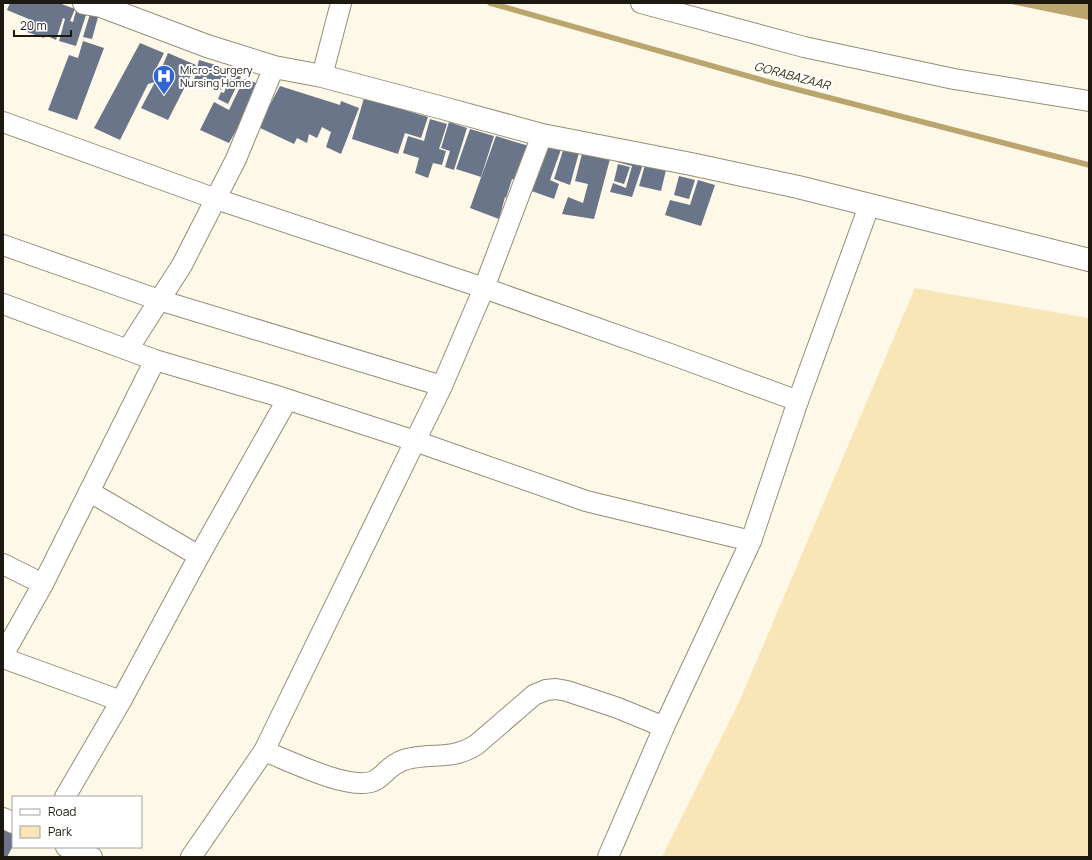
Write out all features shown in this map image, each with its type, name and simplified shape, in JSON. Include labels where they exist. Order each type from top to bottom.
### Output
[{"type":"main road","points":[[94,4],[207,46],[274,67],[322,76],[542,135],[691,164],[798,187],[1089,260]]},
{"type":"street","points":[[322,76],[341,3]]},
{"type":"street","points":[[641,3],[804,47],[954,79],[1089,100]]},
{"type":"street","points":[[128,349],[182,264],[216,199],[236,159],[274,67]]},
{"type":"street","points":[[3,122],[216,199],[484,288],[798,401]]},
{"type":"street","points":[[191,857],[264,751],[442,386],[484,288],[542,135]]},
{"type":"street","points":[[608,857],[664,727],[751,541],[798,401],[869,206]]},
{"type":"street","points":[[3,245],[159,300],[442,386]]},
{"type":"street","points":[[3,304],[155,360],[415,441],[586,501],[751,541]]},
{"type":"street","points":[[121,701],[3,656],[43,584],[155,360]]},
{"type":"street","points":[[66,796],[121,701],[199,556],[287,400]]},
{"type":"street","points":[[90,492],[199,556]]},
{"type":"street","points":[[3,564],[43,584]]},
{"type":"street","points":[[264,751],[336,780],[356,783],[371,782],[379,778],[389,768],[399,762],[412,758],[457,754],[465,751],[476,745],[534,695],[546,690],[556,689],[567,691],[618,708],[664,727]]},
{"type":"street","points":[[3,818],[12,822]]},
{"type":"street","points":[[69,848],[92,857]]},
{"type":"green space","points":[[915,288],[1089,318],[1089,857],[662,857],[740,700]]},
{"type":"shaded area","points":[[1006,3],[1089,3],[1089,20]]},
{"type":"building","points":[[10,3],[59,3],[75,9],[70,21],[73,22],[76,11],[86,15],[76,46],[59,41],[65,19],[63,18],[56,40],[45,35],[44,38],[27,32],[31,20],[7,10]]},
{"type":"building","points":[[90,14],[98,17],[92,39],[83,37]]},
{"type":"building","points":[[83,41],[104,48],[77,120],[48,110],[69,55],[78,58]]},
{"type":"building","name":"Micro-Surgery Nursing Home","points":[[140,43],[164,53],[154,73],[159,74],[168,53],[196,65],[168,120],[141,108],[155,82],[148,84],[120,140],[94,128]]},
{"type":"building","points":[[199,60],[229,69],[221,90],[194,80]]},
{"type":"building","points":[[231,73],[241,77],[228,104],[218,99],[221,92],[224,93]]},
{"type":"building","points":[[244,79],[260,84],[229,143],[200,130],[214,102],[229,110]]},
{"type":"building","points":[[280,86],[340,105],[341,101],[359,108],[341,154],[326,147],[331,132],[322,127],[317,138],[309,134],[307,143],[297,138],[294,144],[258,127]]},
{"type":"building","points":[[364,98],[428,117],[421,138],[405,133],[398,154],[352,139]]},
{"type":"building","points":[[430,119],[447,124],[439,149],[446,151],[442,165],[433,163],[428,178],[415,173],[419,158],[403,153],[408,136],[424,141]]},
{"type":"building","points":[[449,122],[467,128],[454,170],[445,167],[450,151],[441,148]]},
{"type":"building","points":[[470,129],[494,136],[481,177],[456,169]]},
{"type":"building","points":[[496,136],[529,146],[518,180],[512,179],[499,219],[470,208]]},
{"type":"building","points":[[542,138],[563,144],[550,180],[559,184],[554,199],[523,188]]},
{"type":"building","points":[[565,144],[580,149],[570,185],[554,179]]},
{"type":"building","points":[[583,150],[610,159],[594,219],[562,214],[568,197],[583,203],[588,184],[575,181]]},
{"type":"building","points":[[619,157],[643,164],[632,197],[610,192],[613,183],[626,188],[632,166],[617,162]]},
{"type":"building","points":[[618,164],[630,167],[624,184],[614,181]]},
{"type":"building","points":[[645,165],[666,170],[661,191],[639,186]]},
{"type":"building","points":[[679,176],[695,180],[689,199],[674,195]]},
{"type":"building","points":[[698,180],[715,185],[701,226],[665,215],[670,200],[690,205]]},
{"type":"building","points":[[3,824],[12,830],[12,848],[7,857],[3,857]]},
{"type":"waterway","name":"GORABAZAAR","points":[[490,3],[776,84],[1089,165]]},
{"type":"place","name":"Micro-Surgery Nursing Home","points":[[164,96]]}]
